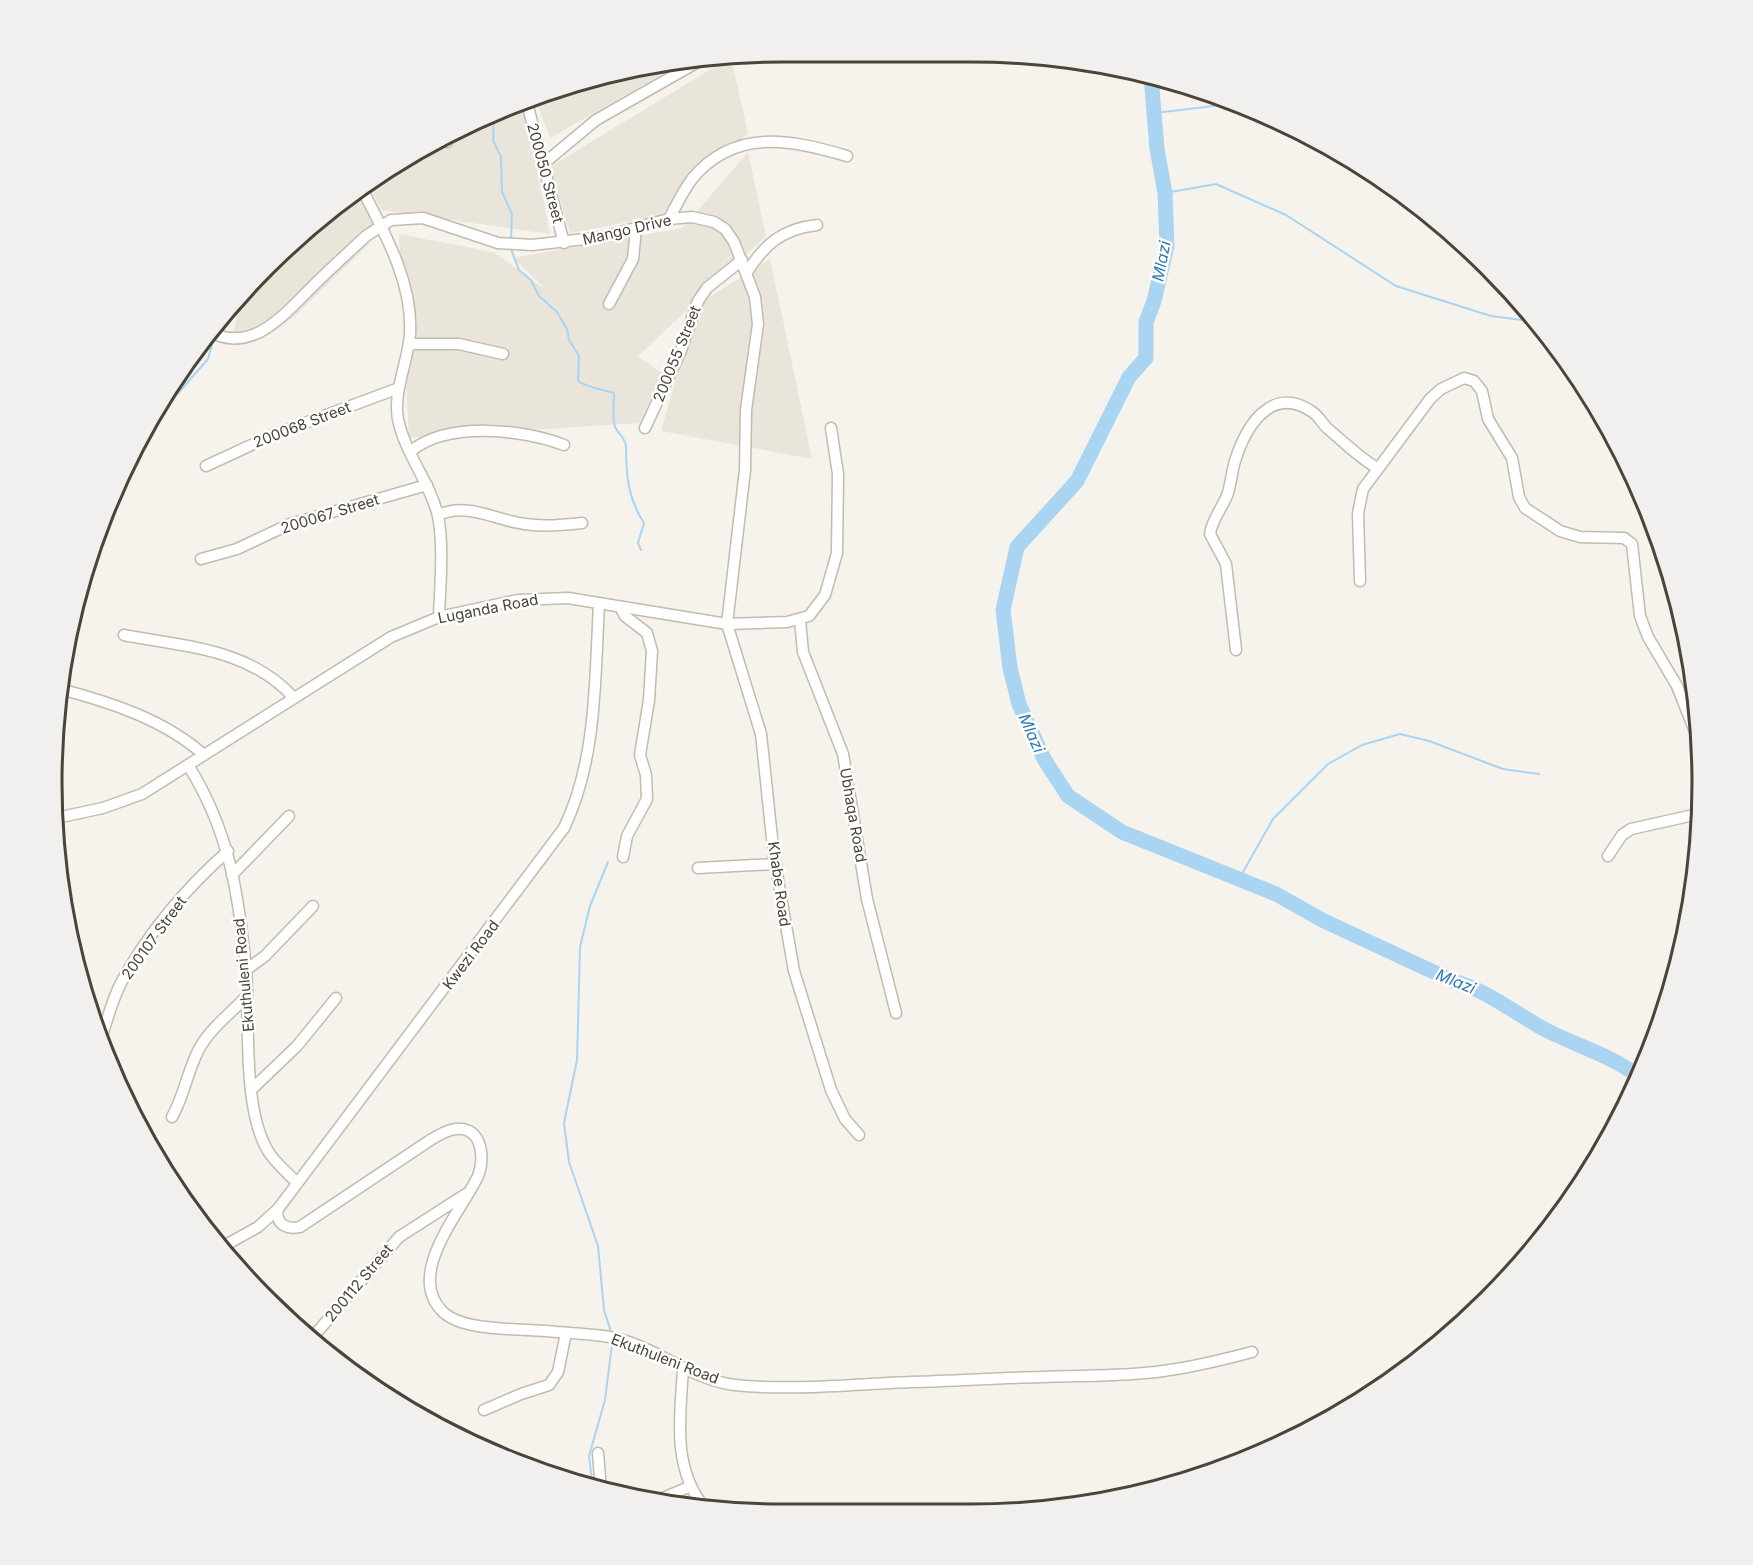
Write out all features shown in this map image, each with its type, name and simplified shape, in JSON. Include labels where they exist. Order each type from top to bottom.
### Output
[{"type":"street","points":[[542,165],[596,120],[687,68]]},
{"type":"street","name":"200050 Street","points":[[528,108],[564,243]]},
{"type":"street","points":[[669,219],[693,178],[725,154],[745,146],[765,141],[786,140],[847,156]]},
{"type":"street","points":[[365,195],[388,239],[409,311],[409,344],[399,388],[398,417],[410,452],[427,485],[438,515],[439,617]]},
{"type":"street","name":"Mango Drive","points":[[217,335],[225,338],[244,338],[269,328],[381,225],[406,217],[423,218],[513,246],[564,243],[669,219],[692,217],[714,222],[729,235],[742,260],[755,297],[758,324],[746,410],[745,470],[727,624]]},
{"type":"street","points":[[747,272],[764,246],[796,230],[817,225]]},
{"type":"street","points":[[609,304],[633,259],[636,228]]},
{"type":"street","name":"200055 Street","points":[[645,428],[680,353],[698,301],[707,288],[742,260]]},
{"type":"street","points":[[409,344],[459,344],[503,354]]},
{"type":"street","points":[[1360,581],[1359,501],[1363,489],[1435,394],[1457,381],[1469,379],[1482,392],[1488,419],[1512,458],[1520,497],[1525,508],[1560,531],[1580,537],[1630,540],[1634,550],[1640,616],[1648,637],[1677,686],[1688,713]]},
{"type":"street","name":"200068 Street","points":[[206,466],[275,434],[399,388]]},
{"type":"street","points":[[1236,650],[1226,564],[1210,534],[1229,491],[1239,447],[1257,419],[1269,406],[1278,402],[1288,402],[1311,411],[1326,427],[1347,443],[1358,457],[1377,468]]},
{"type":"street","points":[[800,620],[809,616],[825,595],[837,553],[839,495],[831,428]]},
{"type":"street","points":[[410,452],[433,438],[482,429],[564,445]]},
{"type":"street","name":"200067 Street","points":[[201,559],[237,549],[290,524],[427,485]]},
{"type":"street","points":[[438,515],[455,510],[473,510],[525,524],[582,523]]},
{"type":"street","name":"Luganda Road","points":[[63,817],[103,808],[142,794],[391,637],[439,617],[518,600],[568,598],[727,624],[800,620]]},
{"type":"street","name":"Kwezi Road","points":[[228,1244],[258,1227],[278,1209],[296,1182],[494,924],[564,828],[578,795],[585,761],[599,603]]},
{"type":"street","points":[[620,608],[625,616],[647,633],[652,651],[649,700],[640,755],[646,775],[647,799],[627,836],[622,857]]},
{"type":"street","name":"Ubhaqa Road","points":[[800,620],[806,660],[843,754],[867,899],[896,1013]]},
{"type":"street","name":"Khabe Road","points":[[727,624],[762,734],[786,935],[806,1010],[839,1107],[859,1135]]},
{"type":"street","points":[[124,635],[236,657],[276,680],[294,698]]},
{"type":"street","points":[[68,691],[121,708],[147,720],[190,743],[204,755]]},
{"type":"street","name":"Ekuthuleni Road","points":[[188,765],[212,808],[228,851],[246,970],[251,1090],[260,1131],[268,1151],[296,1182]]},
{"type":"street","points":[[232,875],[289,816]]},
{"type":"street","points":[[1608,856],[1622,835],[1631,829],[1691,816]]},
{"type":"street","name":"200107 Street","points":[[105,1027],[121,983],[134,961],[182,897],[228,851]]},
{"type":"street","points":[[698,868],[776,864]]},
{"type":"street","points":[[246,970],[266,956],[313,906]]},
{"type":"street","points":[[172,1117],[184,1092],[199,1049],[218,1024],[247,996]]},
{"type":"street","points":[[251,1090],[297,1047],[336,998]]},
{"type":"street","name":"Ekuthuleni Road","points":[[278,1209],[281,1224],[292,1228],[300,1227],[432,1139],[451,1130],[463,1129],[472,1133],[482,1148],[483,1157],[469,1192],[437,1248],[431,1275],[434,1300],[443,1313],[459,1321],[484,1327],[597,1334],[625,1340],[683,1369],[711,1380],[735,1385],[812,1385],[1160,1372],[1252,1352]]},
{"type":"street","name":"200112 Street","points":[[317,1333],[399,1237],[469,1192]]},
{"type":"street","points":[[484,1410],[549,1385],[558,1372],[566,1333]]},
{"type":"street","points":[[683,1369],[680,1429],[683,1466],[689,1487],[697,1498]]},
{"type":"street","points":[[598,1454],[600,1480]]},
{"type":"street","points":[[671,1494],[689,1487]]},
{"type":"shaded area","points":[[732,63],[748,133],[661,216],[570,233],[550,167],[718,65]]},
{"type":"shaded area","points":[[667,71],[550,138],[538,105],[596,86]]},
{"type":"shaded area","points":[[525,109],[550,234],[382,210],[371,191],[382,183],[464,136]]},
{"type":"shaded area","points":[[748,152],[766,236],[638,356],[663,374],[639,423],[409,438],[399,234],[493,252],[549,292],[513,258],[683,228]]},
{"type":"shaded area","points":[[360,199],[374,225],[310,284],[372,241],[294,317],[256,339],[224,344],[239,333],[234,333],[237,311],[240,307],[307,240]]},
{"type":"shaded area","points":[[770,259],[812,459],[661,431],[697,305]]},
{"type":"waterway","name":"Mlazi","points":[[1152,85],[1157,149],[1165,193],[1167,246],[1154,301],[1146,322],[1146,358],[1129,377],[1077,481],[1017,547],[1003,610],[1010,668],[1019,704],[1044,759],[1068,796],[1122,832],[1276,894],[1322,920],[1477,990],[1542,1028],[1603,1055],[1631,1071]]},
{"type":"waterway","points":[[1155,113],[1217,106]]},
{"type":"waterway","points":[[494,122],[493,140],[501,157],[502,192],[512,214],[511,240]]},
{"type":"waterway","points":[[1165,193],[1216,184],[1286,215],[1396,286],[1491,316],[1524,320]]},
{"type":"waterway","points":[[511,249],[519,270],[531,280],[539,296],[557,312],[567,329],[569,340],[579,356],[578,381],[614,393],[615,427],[626,444],[629,486],[634,505],[644,523],[638,543],[641,550]]},
{"type":"waterway","points":[[171,402],[208,359],[213,340]]},
{"type":"waterway","points":[[1239,879],[1273,819],[1328,764],[1362,745],[1400,734],[1429,741],[1503,769],[1539,774]]},
{"type":"waterway","points":[[608,862],[590,906],[580,947],[577,1060],[564,1123],[569,1162],[598,1246],[604,1310],[611,1332]]},
{"type":"waterway","points":[[592,1478],[589,1456],[605,1400],[612,1344]]}]
